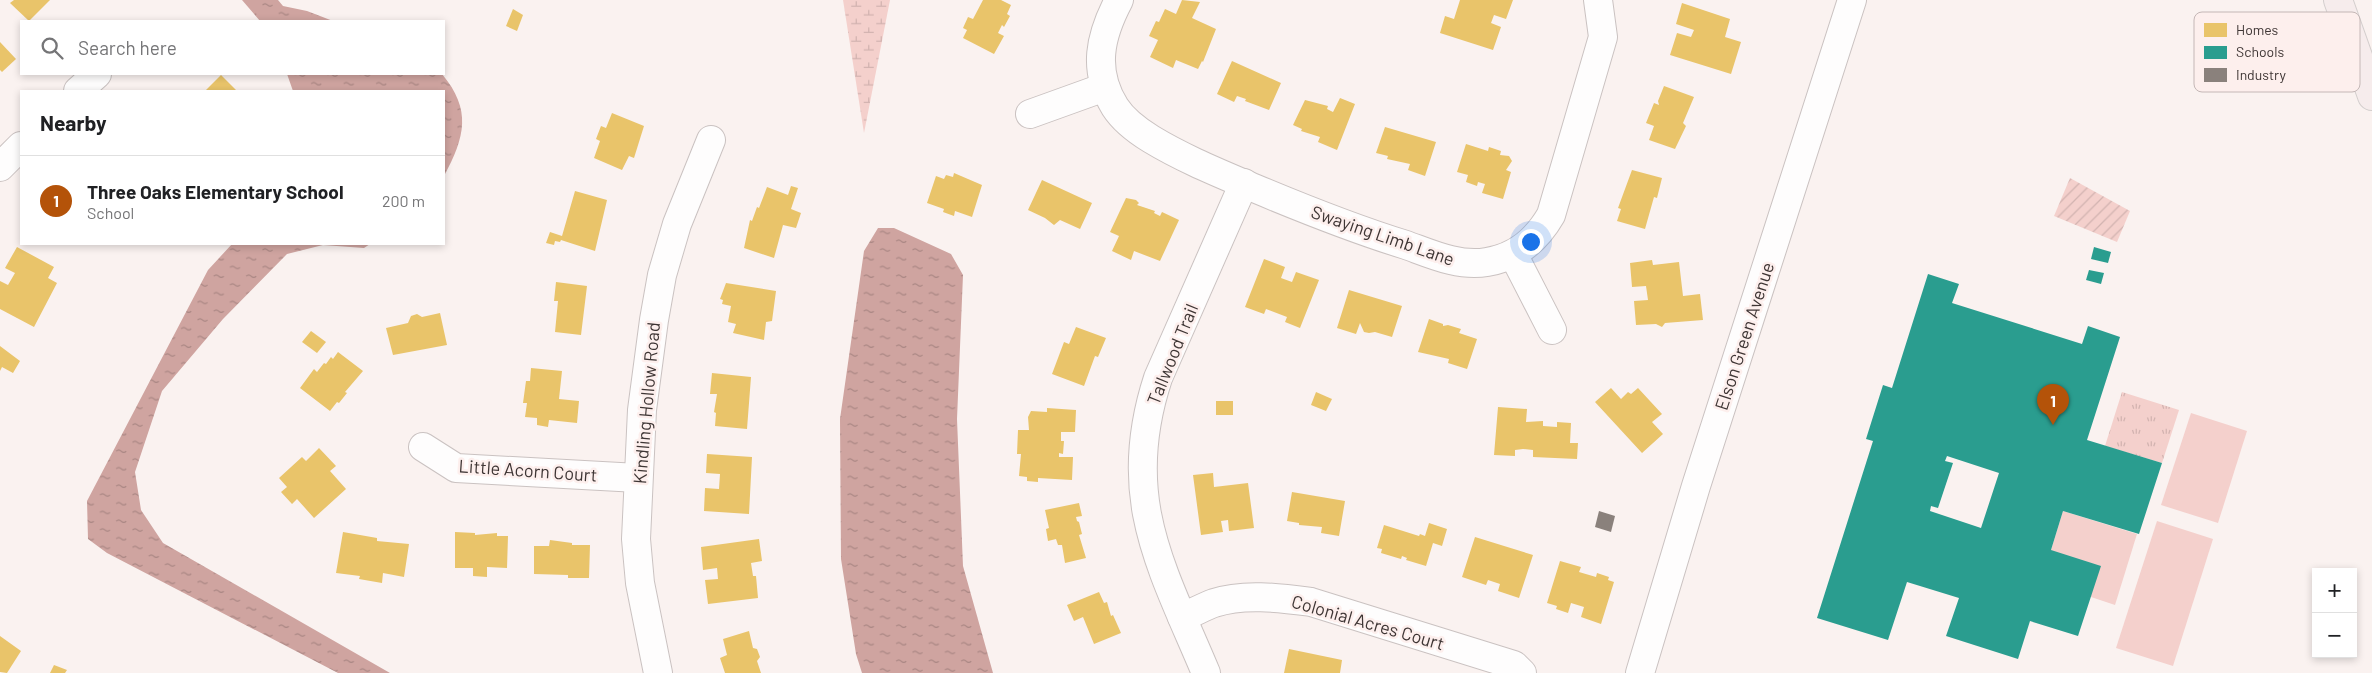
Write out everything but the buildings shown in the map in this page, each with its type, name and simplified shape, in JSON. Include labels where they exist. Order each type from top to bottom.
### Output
[{"type":"main road","points":[[2338,0],[2342,12]]},
{"type":"main road","points":[[2360,62],[2372,96]]},
{"type":"street","name":"Swaying Limb Lane","points":[[1119,0],[1108,22],[1102,42],[1100,62],[1105,87],[1115,107],[1128,123],[1183,157],[1346,226],[1452,260],[1471,263],[1486,262],[1513,254],[1533,241],[1541,233],[1551,215],[1603,37],[1598,0]]},
{"type":"street","name":"Elson Green Avenue","points":[[1640,673],[1696,486],[1852,0]]},
{"type":"street","points":[[79,90],[96,75]]},
{"type":"street","points":[[1030,114],[1105,87]]},
{"type":"street","name":"Kindling Hollow Road","points":[[658,673],[640,583],[636,539],[642,410],[662,275],[677,224],[711,140]]},
{"type":"street","points":[[0,167],[20,147]]},
{"type":"street","name":"Tallwood Trail","points":[[1206,673],[1158,562],[1147,523],[1143,490],[1142,456],[1145,430],[1158,378],[1244,183]]},
{"type":"street","points":[[1513,254],[1552,330]]},
{"type":"street","name":"Little Acorn Court","points":[[423,447],[456,468],[638,478]]},
{"type":"street","name":"Colonial Acres Court","points":[[1182,617],[1216,602],[1248,598],[1280,598],[1311,602],[1514,665],[1522,673]]},
{"type":"green space","points":[[843,0],[890,0],[864,133]]},
{"type":"green space","points":[[2070,178],[2130,211],[2117,242],[2054,216]]},
{"type":"green space","points":[[2122,392],[2179,410],[2162,463],[2105,446]]},
{"type":"green space","points":[[2191,413],[2247,431],[2218,523],[2161,505]]},
{"type":"green space","points":[[2063,511],[2137,534],[2115,605],[2091,597],[2051,550]]},
{"type":"green space","points":[[2157,521],[2213,539],[2173,666],[2116,648]]},
{"type":"water","points":[[242,0],[278,0],[283,6],[307,11],[330,20],[259,20]]},
{"type":"water","points":[[287,75],[443,75],[452,87],[461,112],[461,136],[457,149],[445,174],[445,90],[293,90]]},
{"type":"water","points":[[878,228],[894,228],[951,254],[963,275],[957,419],[963,566],[993,673],[862,673],[856,654],[841,559],[840,419],[864,251]]},
{"type":"water","points":[[231,245],[323,245],[287,254],[223,319],[162,391],[135,472],[141,510],[163,543],[390,673],[338,673],[107,553],[88,539],[87,501],[208,270]]},
{"type":"water","points":[[323,245],[368,245],[364,248]]},
{"type":"place","name":"Three Oaks Elementary School","points":[[2053,425]]}]
